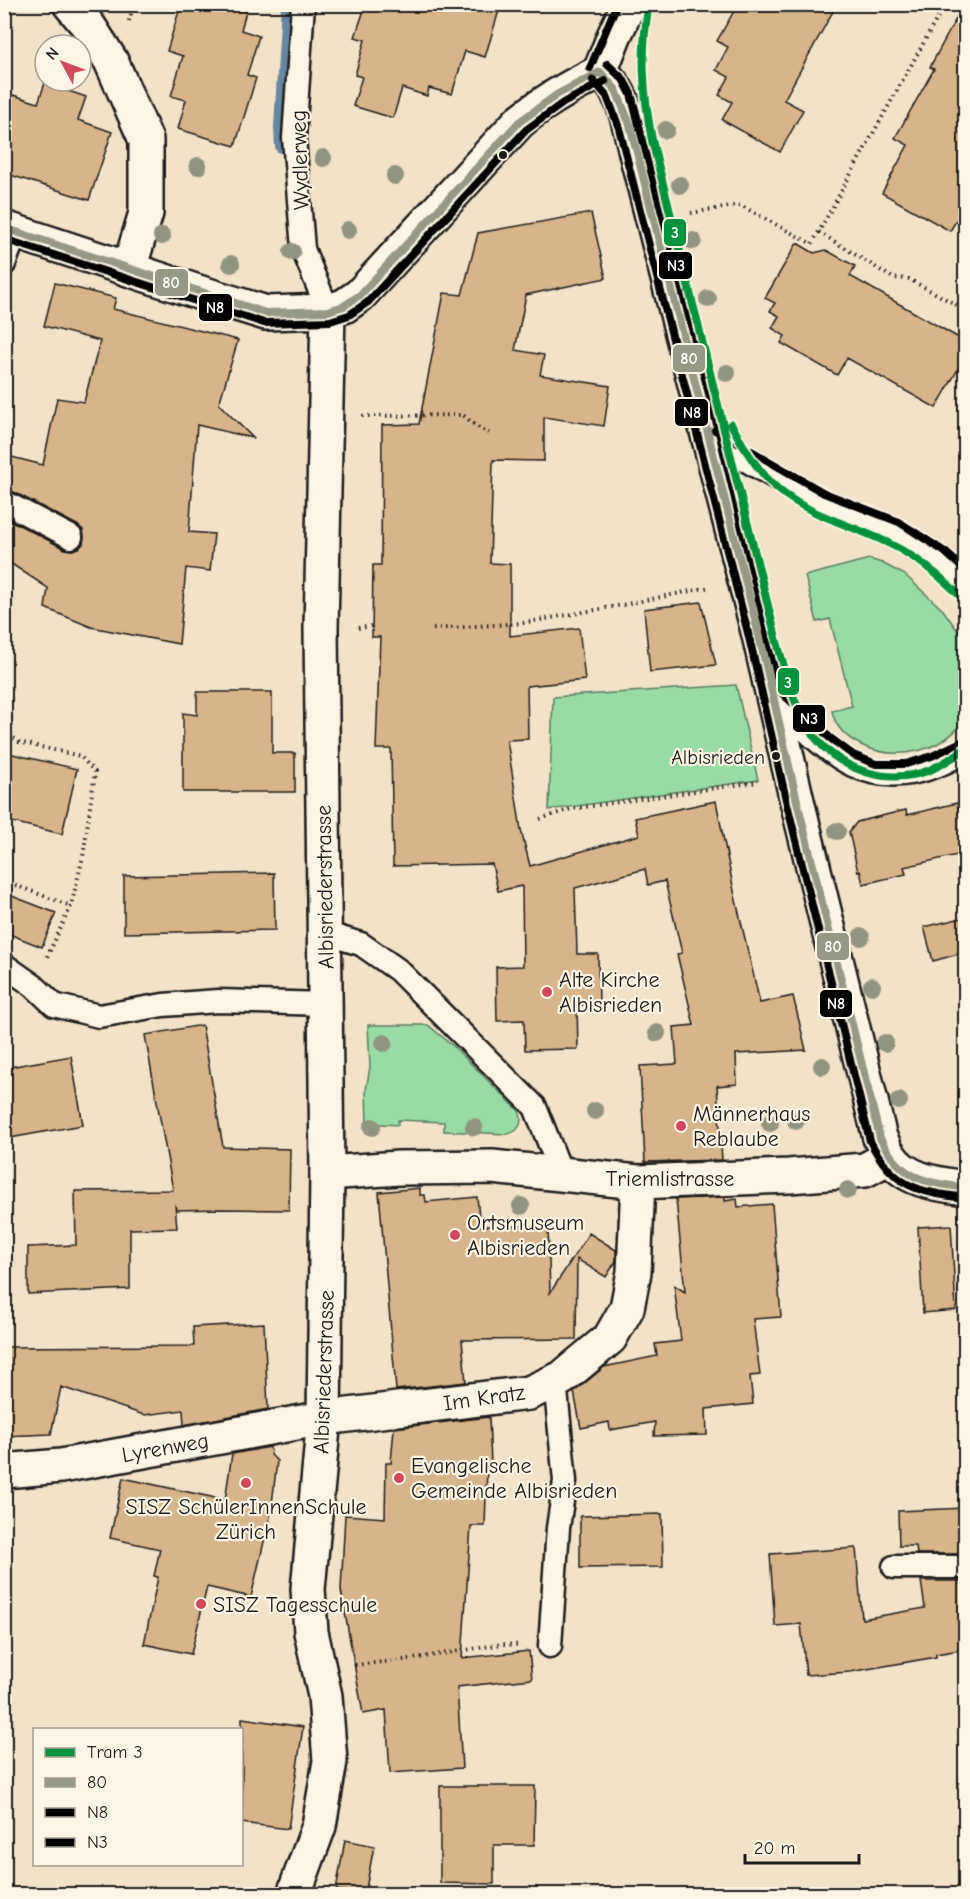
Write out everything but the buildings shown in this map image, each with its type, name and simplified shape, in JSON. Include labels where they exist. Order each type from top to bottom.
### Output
[{"type":"street","points":[[70,4],[90,28],[111,61],[146,140],[146,213],[129,269]]},
{"type":"street","points":[[10,230],[266,313],[328,311],[344,306],[360,295],[519,122],[538,106],[600,72],[629,4]]},
{"type":"street","points":[[600,72],[615,86],[621,97],[710,439],[878,1129],[889,1157],[909,1175],[935,1183],[966,1188]]},
{"type":"street","name":"Albisriederstrasse","points":[[294,1894],[319,1826],[330,1761],[325,1696],[311,1632],[309,1589],[324,1418],[327,1173],[322,606],[328,311]]},
{"type":"street","name":"Triemlistrasse","points":[[327,1173],[399,1167],[492,1167],[638,1182],[789,1176],[865,1170],[889,1157]]},
{"type":"street","name":"Im Kratz","points":[[324,1418],[530,1393],[562,1378],[610,1338],[627,1308],[634,1272],[638,1182]]},
{"type":"street","name":"Lyrenweg","points":[[4,1471],[61,1466],[324,1418]]},
{"type":"lane","name":"Wydlerweg","points":[[303,4],[294,138],[303,249],[328,311]]},
{"type":"lane","points":[[4,264],[10,230]]},
{"type":"lane","points":[[710,439],[819,503],[893,531],[939,560],[966,586]]},
{"type":"lane","points":[[4,502],[70,537]]},
{"type":"lane","points":[[772,697],[823,746],[848,764],[874,774],[907,774],[936,766],[966,751]]},
{"type":"lane","points":[[324,933],[361,944],[398,970],[535,1107],[562,1176]]},
{"type":"lane","points":[[4,965],[34,986],[54,1005],[99,1016],[163,1005],[218,1001],[326,1004]]},
{"type":"lane","points":[[550,1646],[558,1528],[565,1481],[555,1381]]},
{"type":"lane","points":[[894,1567],[966,1567]]},
{"type":"path","points":[[691,213],[740,205],[812,244],[945,4]]},
{"type":"path","points":[[819,232],[893,278],[909,279],[966,309]]},
{"type":"path","points":[[362,416],[463,415],[489,433]]},
{"type":"path","points":[[433,629],[522,623],[720,585]]},
{"type":"path","points":[[4,731],[19,742],[80,756],[95,772],[83,856],[71,906],[34,986]]},
{"type":"path","points":[[540,819],[571,809],[759,782]]},
{"type":"path","points":[[4,880],[71,906]]},
{"type":"path","points":[[349,1665],[411,1659],[502,1644],[550,1646]]},
{"type":"green space","points":[[869,559],[905,575],[943,610],[965,641],[965,719],[944,739],[918,751],[889,753],[861,745],[842,731],[832,711],[852,706],[830,619],[817,622],[805,576]]},
{"type":"green space","points":[[736,685],[758,780],[549,810],[553,697]]},
{"type":"green space","points":[[368,1025],[428,1025],[453,1046],[519,1111],[521,1123],[517,1129],[506,1134],[444,1131],[444,1122],[398,1120],[398,1125],[367,1123],[366,1090],[370,1067]]},
{"type":"waterway","points":[[281,147],[280,127],[287,4]]},
{"type":"tram line","name":"3","points":[[649,4],[644,39],[644,72],[646,106],[652,140],[777,642],[787,679],[801,715],[814,736],[838,758],[851,766],[882,776],[914,775],[930,770],[966,748]]},
{"type":"tram line","name":"3","points":[[731,424],[758,468],[779,490],[805,507],[901,550],[940,577],[966,602]]},
{"type":"transit line","name":"N3","points":[[590,68],[617,4]]},
{"type":"transit line","name":"N3","points":[[607,64],[623,79],[631,94],[720,436],[781,692],[830,738],[853,755],[876,764],[906,764],[932,756],[961,742]]},
{"type":"transit line","name":"80","points":[[600,72],[616,90],[630,125],[759,635],[797,801],[880,1138],[896,1162],[914,1176],[966,1188]]},
{"type":"transit line","name":"80","points":[[4,228],[266,313],[328,311],[344,306],[360,295],[519,122],[558,94],[600,72]]},
{"type":"transit line","name":"N8","points":[[593,80],[607,96],[619,128],[749,637],[787,804],[870,1141],[888,1168],[898,1178],[933,1193],[965,1198]]},
{"type":"transit line","name":"N8","points":[[4,239],[264,323],[330,321],[349,315],[368,302],[526,130],[563,103],[605,81]]},
{"type":"transit line","name":"N3","points":[[715,430],[824,493],[899,522],[945,552],[966,571]]},
{"type":"place","name":"Albisrieden","points":[[776,756]]},
{"type":"place","name":"Alte Kirche Albisrieden","points":[[547,992]]},
{"type":"place","name":"Männerhaus Reblaube","points":[[681,1126]]},
{"type":"place","name":"Ortsmuseum Albisrieden","points":[[455,1235]]},
{"type":"place","name":"Evangelische Gemeinde Albisrieden","points":[[399,1478]]},
{"type":"place","name":"SISZ SchülerInnenSchule Zürich","points":[[246,1483]]},
{"type":"place","name":"SISZ Tagesschule","points":[[201,1604]]}]
